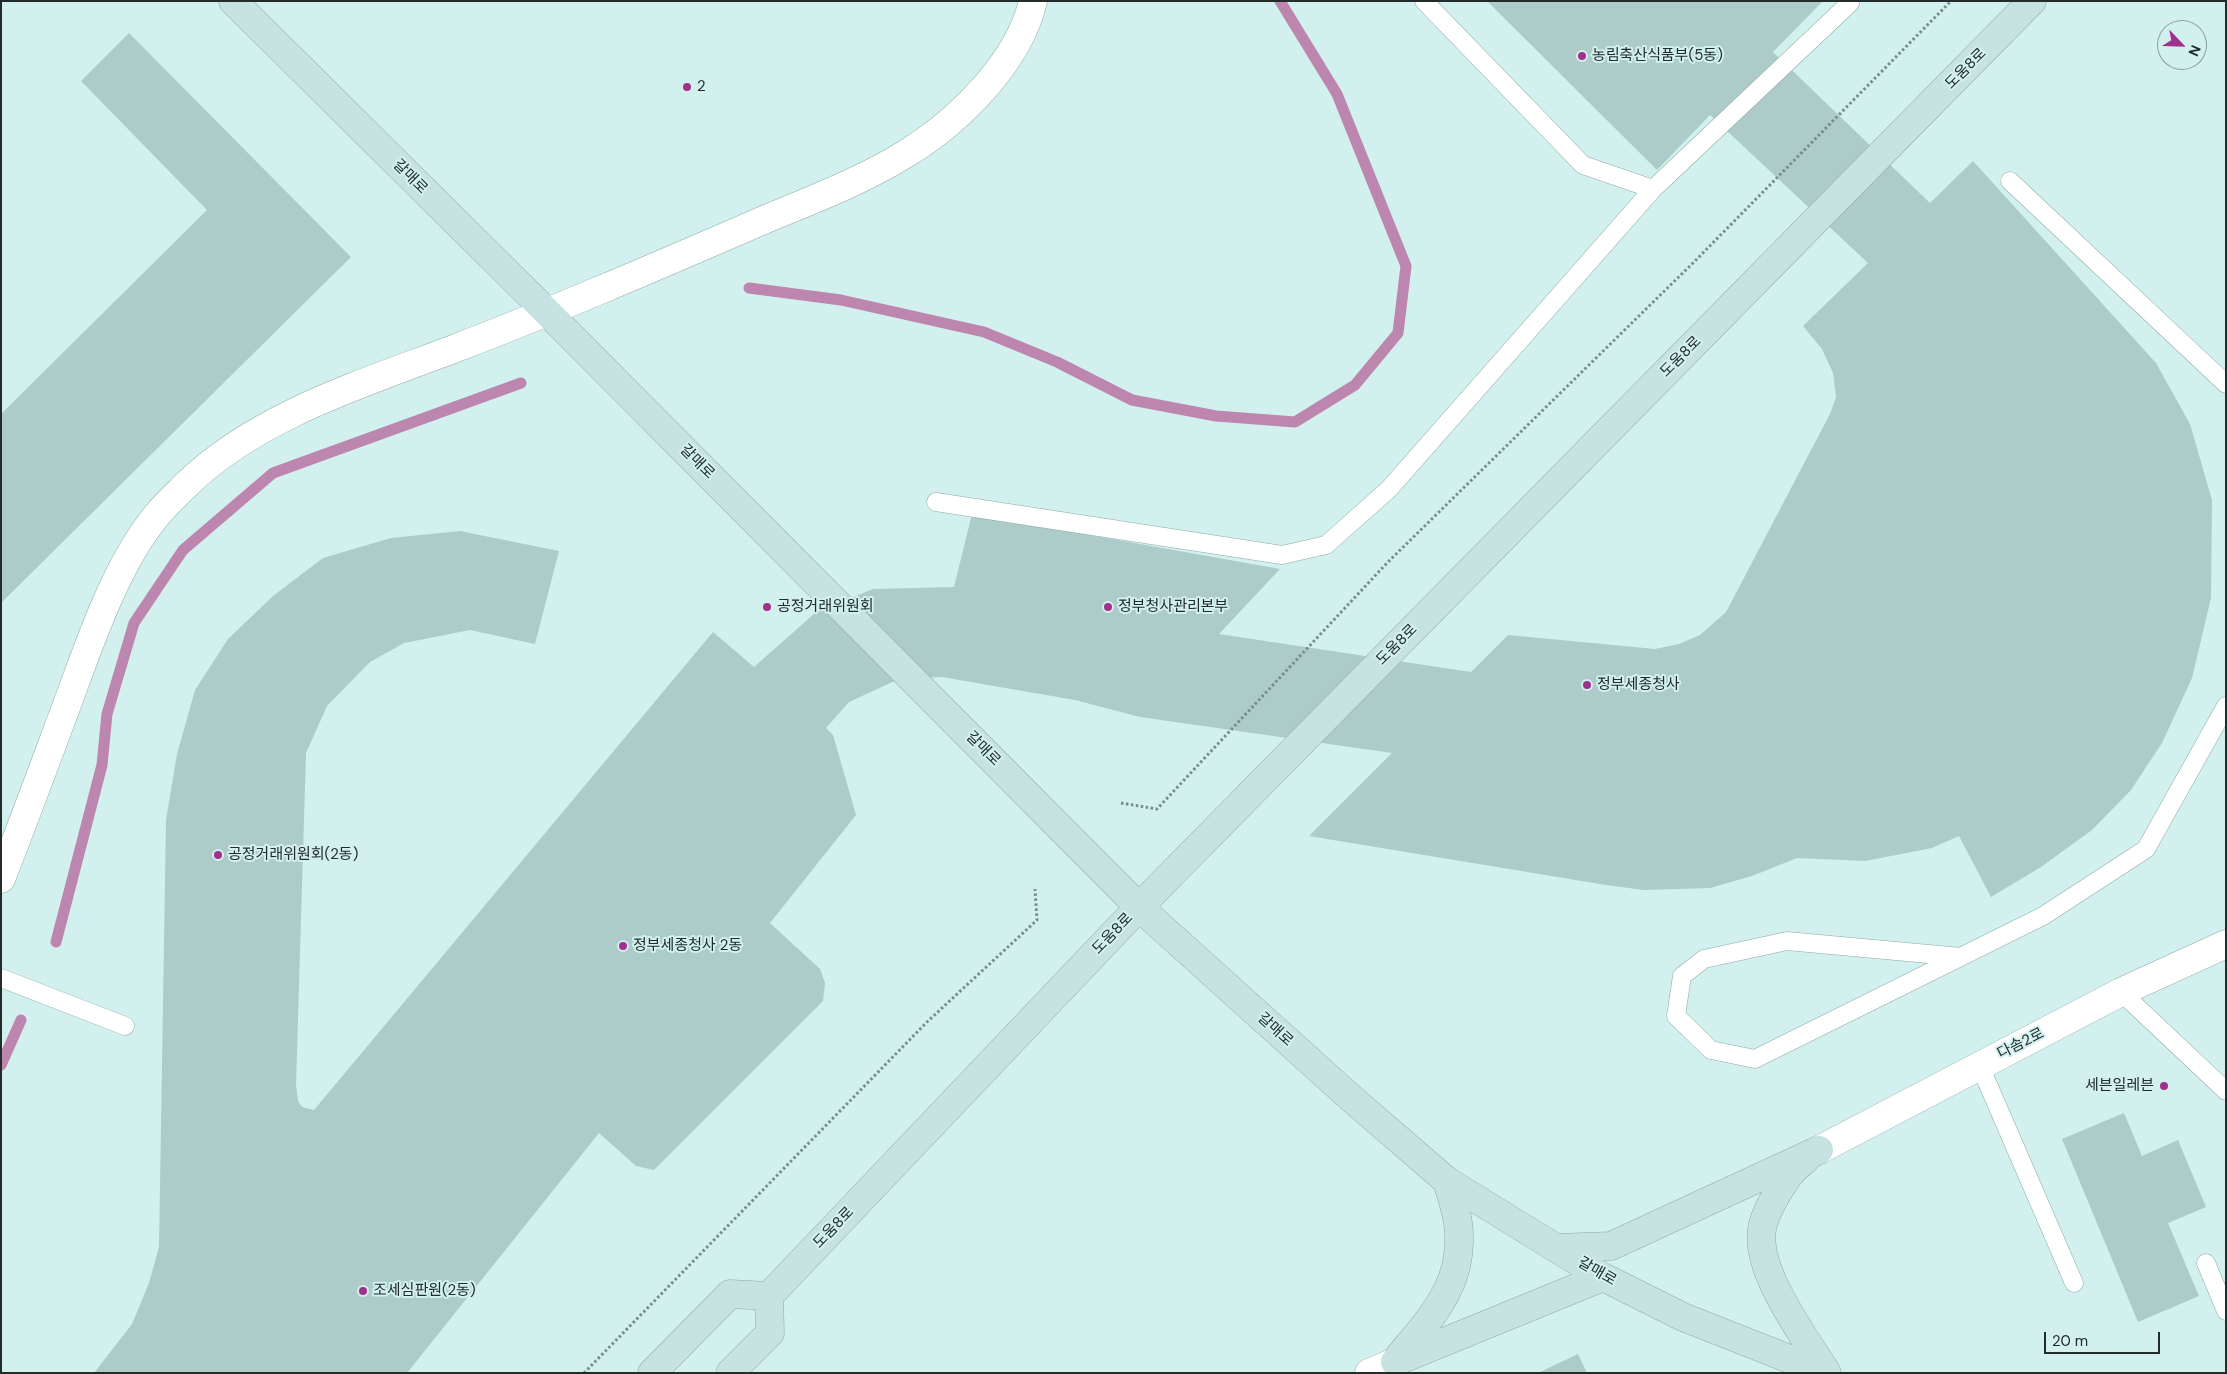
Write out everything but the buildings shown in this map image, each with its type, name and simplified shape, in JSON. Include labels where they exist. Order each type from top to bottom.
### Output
[{"type":"street","name":"갈매로","points":[[233,1],[548,313],[1139,907],[1447,1182],[1603,1277],[1683,1317],[1826,1373]]},
{"type":"street","points":[[1,879],[98,623],[132,551],[163,509],[190,481],[227,450],[269,424],[360,385],[548,313],[854,181],[906,154],[948,123],[979,93],[1009,57],[1031,13],[1034,1]]},
{"type":"street","name":"도움8로","points":[[769,1296],[1139,907],[2032,1]]},
{"type":"street","name":"다솜2로","points":[[1819,1150],[2121,992],[2226,944]]},
{"type":"street","points":[[1556,1248],[1611,1246],[1819,1150]]},
{"type":"street","points":[[1819,1150],[1792,1170],[1771,1204],[1762,1225],[1763,1256],[1775,1288],[1826,1373]]},
{"type":"street","points":[[1395,1362],[1438,1308],[1453,1282],[1458,1251],[1458,1223],[1447,1182]]},
{"type":"street","points":[[1369,1373],[1603,1277]]},
{"type":"street","points":[[652,1373],[730,1294],[769,1296],[770,1333],[730,1373]]},
{"type":"lane","points":[[1424,1],[1583,164],[1653,189]]},
{"type":"lane","points":[[936,502],[1282,554],[1326,545],[1389,489],[1653,189],[1850,3],[1849,1]]},
{"type":"lane","points":[[2010,181],[2226,384]]},
{"type":"lane","points":[[1961,957],[1787,941],[1704,959],[1682,976],[1676,1016],[1712,1050],[1755,1059],[1961,957],[2043,916],[2146,849],[2226,706]]},
{"type":"lane","points":[[1,978],[126,1026]]},
{"type":"lane","points":[[2121,992],[2226,1091]]},
{"type":"lane","points":[[1980,1066],[2074,1283]]},
{"type":"lane","points":[[2206,1263],[2226,1312]]},
{"type":"path","points":[[1121,803],[1157,809],[1387,563],[1696,260],[1951,1]]},
{"type":"path","points":[[584,1373],[928,1022],[1037,920],[1035,888]]},
{"type":"waterway","points":[[749,288],[841,300],[984,332],[1057,362],[1132,400],[1216,416],[1295,422],[1355,385],[1398,333],[1406,266],[1337,94],[1280,1]]},
{"type":"waterway","points":[[56,942],[102,765],[107,714],[134,623],[183,550],[273,473],[521,383]]},
{"type":"waterway","points":[[1,1065],[21,1020]]},
{"type":"place","name":"농림축산식품부(5동)","points":[[1582,56]]},
{"type":"place","name":"2","points":[[687,87]]},
{"type":"place","name":"공정거래위원회","points":[[767,607]]},
{"type":"place","name":"정부청사관리본부","points":[[1108,607]]},
{"type":"place","name":"정부세종청사","points":[[1587,685]]},
{"type":"place","name":"공정거래위원회(2동)","points":[[218,855]]},
{"type":"place","name":"정부세종청사 2동","points":[[623,946]]},
{"type":"place","name":"세븐일레븐","points":[[2164,1086]]},
{"type":"place","name":"조세심판원(2동)","points":[[363,1291]]}]
